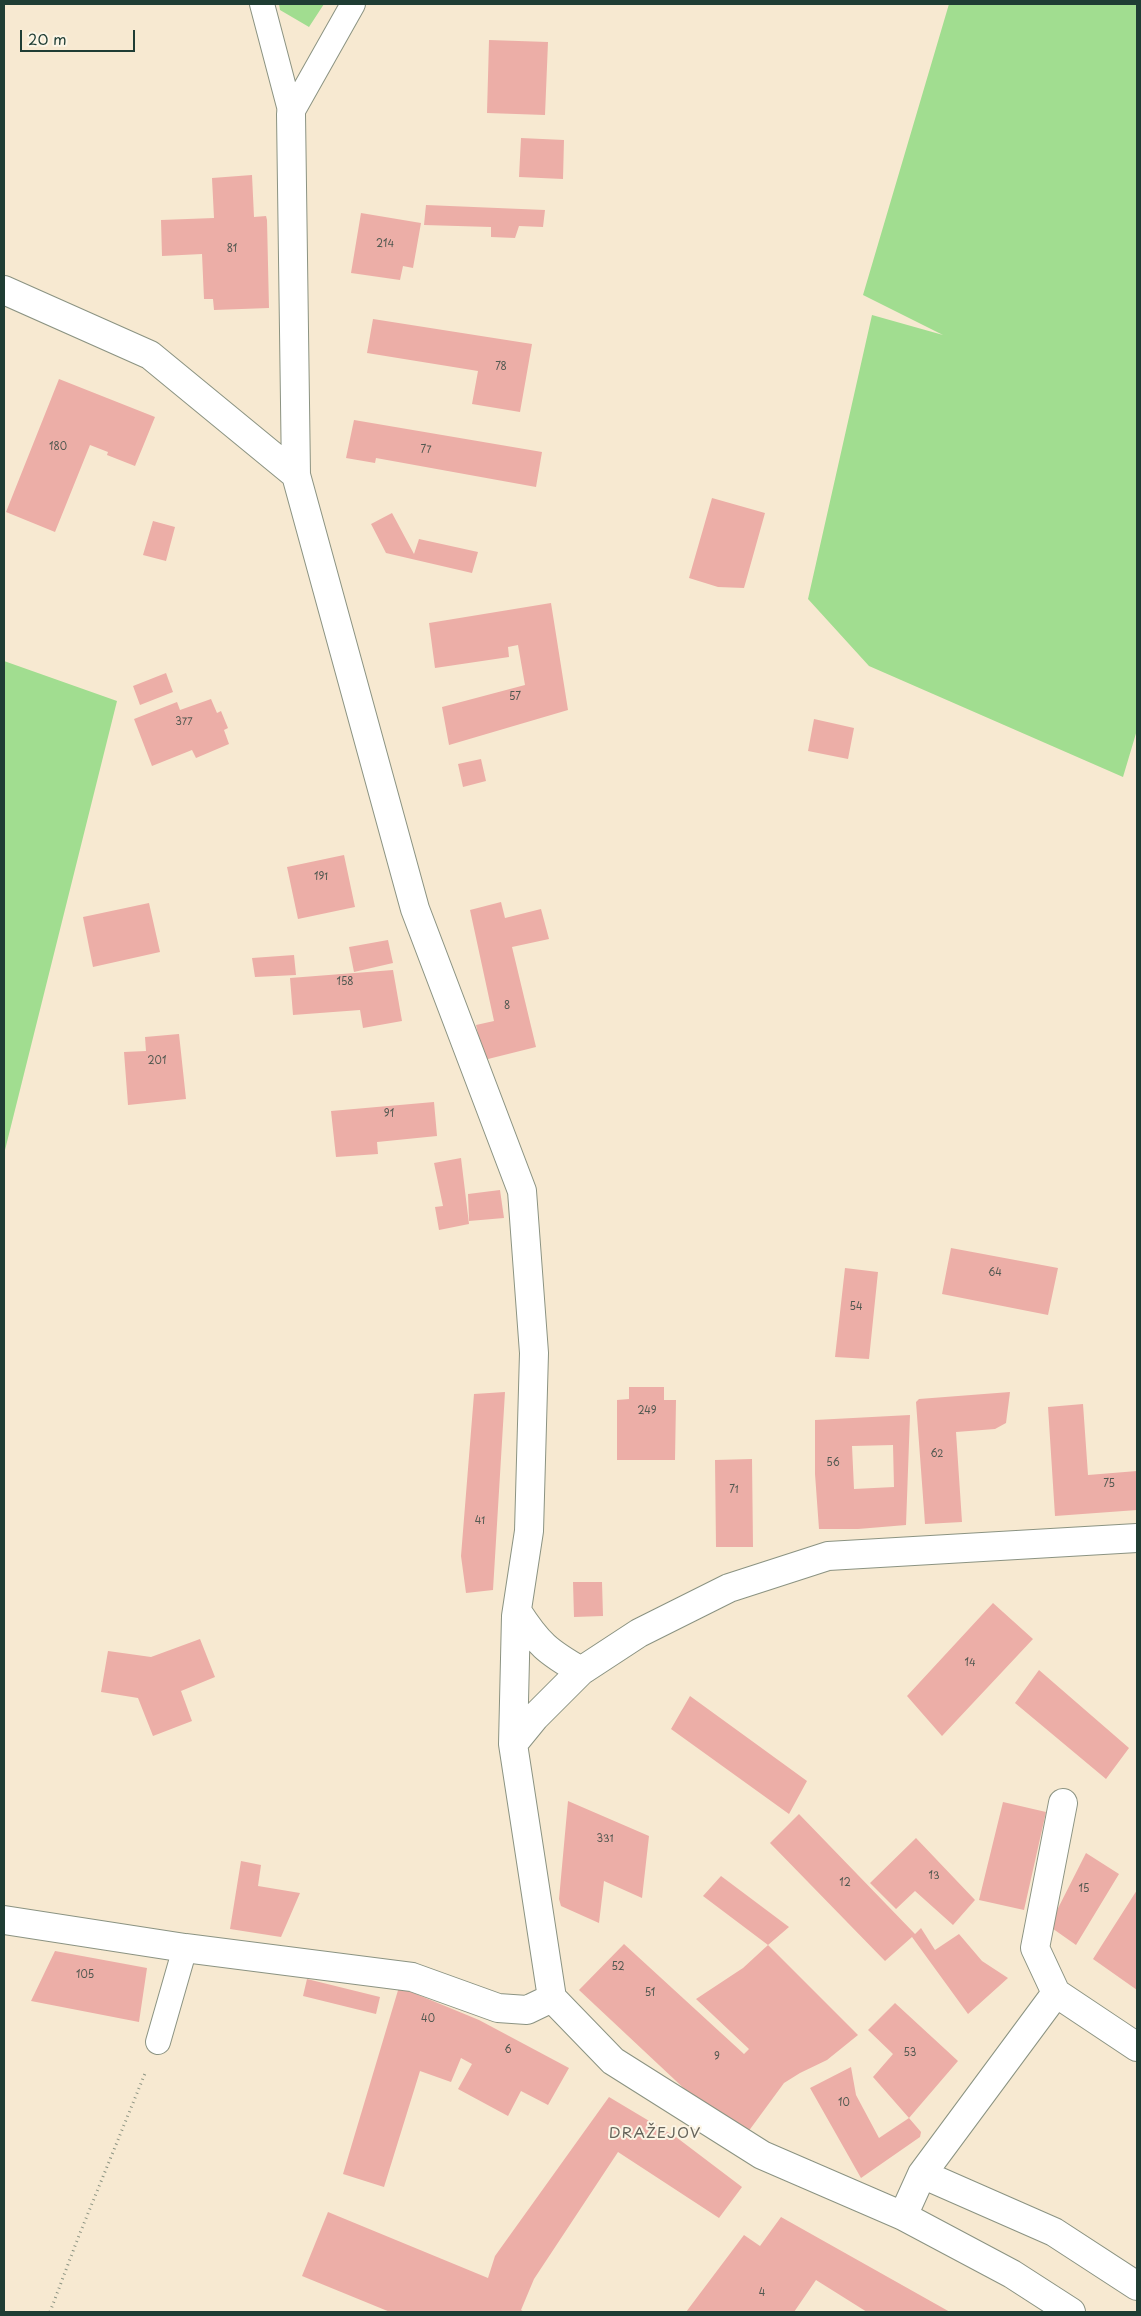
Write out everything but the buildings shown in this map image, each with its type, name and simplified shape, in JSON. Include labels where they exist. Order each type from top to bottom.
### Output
[{"type":"street","points":[[291,114],[296,475],[415,909],[522,1191],[534,1353],[529,1531],[517,1611],[513,1744],[552,1998],[613,2061],[762,2155],[903,2216],[1012,2274],[1071,2312]]},
{"type":"street","points":[[4,290],[150,355],[296,475]]},
{"type":"street","points":[[513,1744],[535,1717],[581,1671],[639,1633],[730,1588],[828,1556],[1137,1538]]},
{"type":"street","points":[[517,1611],[534,1637],[546,1648],[581,1671]]},
{"type":"street","points":[[1063,1803],[1035,1948],[1056,1992],[1137,2047]]},
{"type":"street","points":[[4,1920],[185,1948],[412,1977],[498,2008],[528,2010],[552,1998]]},
{"type":"street","points":[[903,2216],[922,2174],[1056,1992]]},
{"type":"street","points":[[922,2174],[1054,2232],[1137,2286]]},
{"type":"lane","points":[[262,4],[291,114]]},
{"type":"lane","points":[[291,114],[353,4]]},
{"type":"lane","points":[[158,2042],[185,1948]]},
{"type":"path","points":[[50,2312],[158,2042]]},
{"type":"green space","points":[[279,4],[324,4],[309,27],[280,10]]},
{"type":"green space","points":[[949,4],[1137,4],[1137,730],[1123,777],[869,666],[808,599],[872,315],[943,335],[863,295]]},
{"type":"green space","points":[[4,661],[117,701],[4,1154]]},
{"type":"district","name":"DRAŽEJOV","points":[[655,2134]]}]
